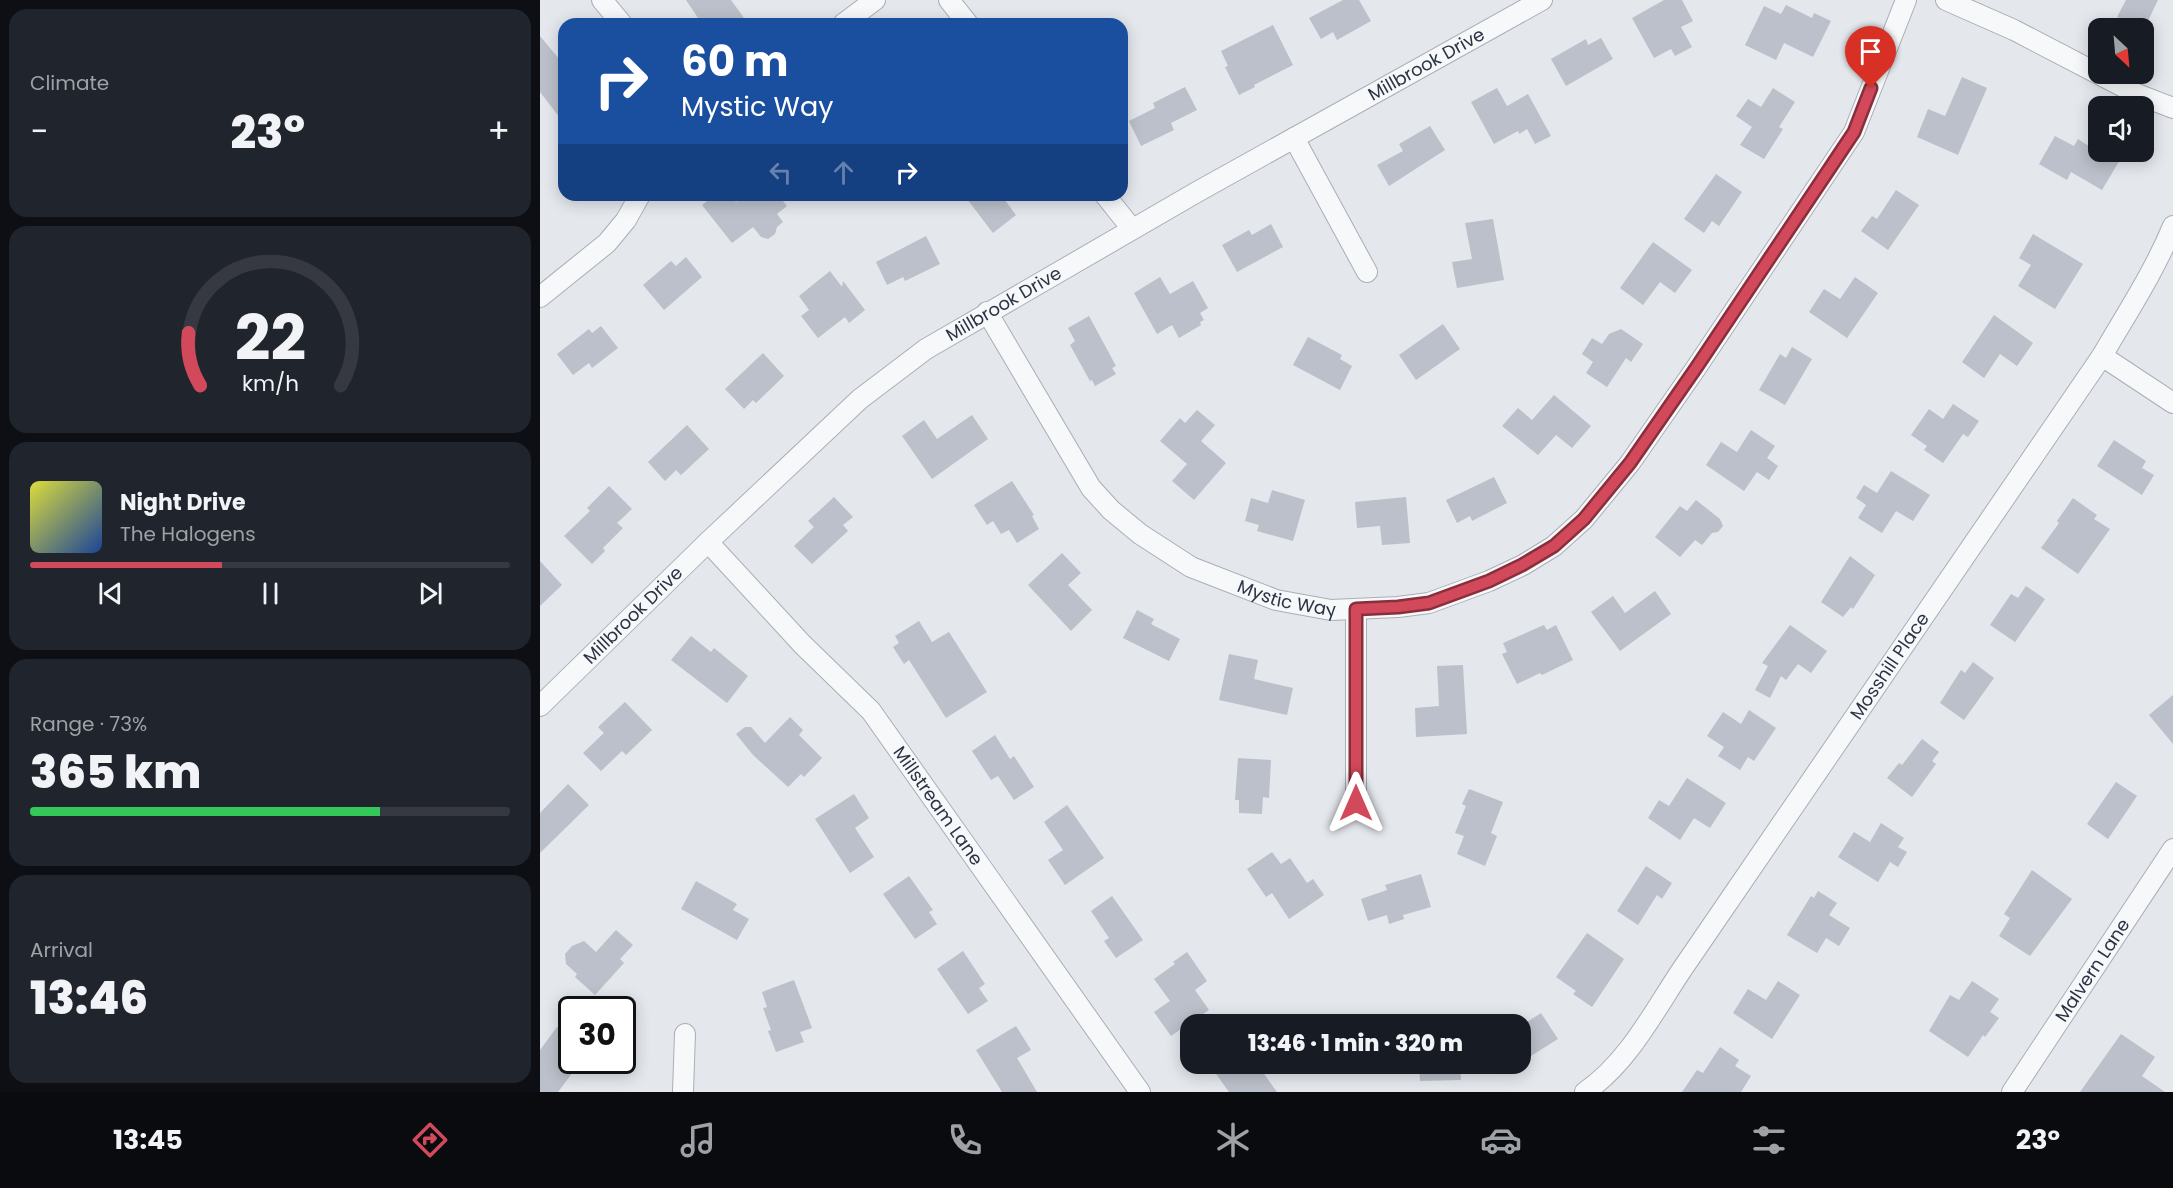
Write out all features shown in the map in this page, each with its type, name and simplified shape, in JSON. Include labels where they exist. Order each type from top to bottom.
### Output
[{"type":"street","points":[[602,0],[617,18]]},
{"type":"street","points":[[851,18],[875,0]]},
{"type":"street","points":[[949,0],[963,18]]},
{"type":"street","name":"Millbrook Drive","points":[[540,706],[860,399],[926,349],[1132,229],[1542,0]]},
{"type":"street","name":"Mystic Way","points":[[987,312],[1091,488],[1111,510],[1140,534],[1191,567],[1276,600],[1331,610],[1429,603],[1489,581],[1554,546],[1584,519],[1625,470],[1854,132],[1906,0]]},
{"type":"street","points":[[1946,0],[2014,30],[2137,94],[2173,108]]},
{"type":"street","points":[[1294,138],[1367,272]]},
{"type":"street","points":[[540,297],[607,243],[626,220],[637,201]]},
{"type":"street","points":[[1110,201],[1132,229]]},
{"type":"street","name":"Mosshill Place","points":[[1585,1092],[1620,1061],[1640,1033],[2102,356],[2141,292],[2173,226]]},
{"type":"street","points":[[2102,356],[2173,403]]},
{"type":"street","name":"Millstream Lane","points":[[708,543],[802,644],[871,711],[1140,1092]]},
{"type":"street","points":[[1356,609],[1356,803]]},
{"type":"street","name":"Malvern Lane","points":[[2012,1092],[2173,849]]},
{"type":"street","points":[[682,1092],[685,1034]]},
{"type":"building","points":[[686,0],[731,0],[744,18],[698,18]]},
{"type":"building","points":[[1343,0],[1359,0],[1371,21],[1337,40],[1333,32],[1321,39],[1309,18]]},
{"type":"building","points":[[1664,0],[1682,0],[1693,21],[1681,27],[1692,47],[1675,56],[1671,49],[1654,58],[1632,18]]},
{"type":"building","points":[[2126,0],[2158,0],[2149,18],[2117,17]]},
{"type":"building","points":[[1786,5],[1812,18],[1814,13],[1831,21],[1813,57],[1784,43],[1776,60],[1745,45],[1764,6],[1781,14]]},
{"type":"building","points":[[1273,25],[1293,65],[1239,95],[1225,67],[1228,66],[1221,51]]},
{"type":"building","points":[[540,36],[558,58],[558,115],[540,92]]},
{"type":"building","points":[[1601,38],[1613,59],[1566,86],[1551,59],[1586,39],[1588,45]]},
{"type":"building","points":[[1962,77],[1987,88],[1958,155],[1917,137],[1928,109],[1945,116]]},
{"type":"building","points":[[1185,87],[1197,110],[1171,123],[1174,130],[1141,146],[1129,121],[1155,108],[1153,103]]},
{"type":"building","points":[[1497,88],[1507,106],[1528,94],[1551,136],[1535,144],[1527,129],[1519,134],[1518,131],[1494,144],[1471,102]]},
{"type":"building","points":[[1773,88],[1795,102],[1779,127],[1783,129],[1764,159],[1740,145],[1752,127],[1736,116],[1748,99],[1761,107]]},
{"type":"building","points":[[1430,126],[1445,150],[1389,186],[1377,165],[1403,151],[1399,144]]},
{"type":"building","points":[[2055,136],[2074,146],[2078,139],[2088,146],[2088,162],[2119,162],[2102,190],[2071,172],[2067,180],[2039,164]]},
{"type":"building","points":[[1716,174],[1742,192],[1719,226],[1712,221],[1704,233],[1684,219]]},
{"type":"building","points":[[1896,190],[1919,205],[1888,250],[1861,231],[1872,216],[1877,219]]},
{"type":"building","points":[[707,201],[783,201],[787,206],[777,214],[783,222],[777,227],[775,234],[768,239],[761,237],[753,227],[732,243],[702,205]]},
{"type":"building","points":[[969,201],[1006,201],[1016,215],[993,233]]},
{"type":"building","points":[[1493,219],[1504,280],[1457,288],[1452,262],[1472,259],[1465,223]]},
{"type":"building","points":[[1271,224],[1283,247],[1237,272],[1222,245],[1249,230],[1252,235]]},
{"type":"building","points":[[2033,234],[2083,264],[2055,309],[2018,286],[2031,265],[2019,258]]},
{"type":"building","points":[[926,236],[940,264],[905,281],[903,277],[887,285],[876,262]]},
{"type":"building","points":[[1653,242],[1692,270],[1675,293],[1660,282],[1643,305],[1620,288]]},
{"type":"building","points":[[686,257],[702,277],[664,310],[643,285],[671,261],[676,266]]},
{"type":"building","points":[[830,271],[842,287],[843,281],[865,310],[849,323],[845,317],[818,338],[801,316],[809,310],[799,296]]},
{"type":"building","points":[[1160,277],[1170,294],[1193,281],[1208,308],[1200,313],[1204,320],[1200,322],[1201,325],[1179,338],[1172,325],[1157,334],[1134,293]]},
{"type":"building","points":[[1855,277],[1878,293],[1847,338],[1809,312],[1824,289],[1840,299]]},
{"type":"building","points":[[1994,315],[2033,343],[2017,366],[2000,354],[1984,378],[1962,362]]},
{"type":"building","points":[[1089,316],[1116,366],[1112,368],[1116,374],[1095,386],[1070,345],[1075,341],[1068,328]]},
{"type":"building","points":[[1443,324],[1460,349],[1416,380],[1399,355]]},
{"type":"building","points":[[601,326],[618,348],[592,368],[589,363],[573,375],[557,354],[589,329],[592,333]]},
{"type":"building","points":[[1621,329],[1643,344],[1631,362],[1626,358],[1607,387],[1586,373],[1593,362],[1582,354],[1592,338],[1602,344],[1609,334]]},
{"type":"building","points":[[1308,337],[1342,355],[1340,359],[1352,366],[1340,390],[1293,365]]},
{"type":"building","points":[[1792,347],[1812,359],[1785,405],[1759,390],[1780,354],[1786,358]]},
{"type":"building","points":[[763,353],[784,376],[756,403],[753,400],[744,409],[725,389]]},
{"type":"building","points":[[1554,395],[1591,426],[1572,448],[1556,435],[1538,455],[1502,426],[1518,408],[1532,420]]},
{"type":"building","points":[[1953,404],[1979,421],[1968,437],[1963,434],[1943,463],[1924,450],[1927,446],[1911,435],[1929,409],[1943,419]]},
{"type":"building","points":[[1197,410],[1215,425],[1201,441],[1226,463],[1194,500],[1172,481],[1187,464],[1160,441],[1180,418],[1185,423]]},
{"type":"building","points":[[972,415],[988,439],[932,479],[902,436],[924,420],[937,439]]},
{"type":"building","points":[[687,425],[709,449],[681,475],[676,470],[665,481],[648,462]]},
{"type":"building","points":[[1751,430],[1775,446],[1767,458],[1778,466],[1769,480],[1757,472],[1744,491],[1706,465],[1721,442],[1737,452]]},
{"type":"building","points":[[2114,440],[2146,461],[2142,468],[2154,475],[2142,495],[2097,466]]},
{"type":"building","points":[[1891,471],[1930,495],[1913,521],[1896,511],[1882,533],[1858,518],[1866,505],[1856,498],[1864,485],[1877,493]]},
{"type":"building","points":[[1494,477],[1507,503],[1472,521],[1470,516],[1457,523],[1446,500]]},
{"type":"building","points":[[1012,481],[1034,515],[1032,516],[1039,529],[1017,543],[1009,530],[1001,534],[993,521],[987,525],[974,505]]},
{"type":"building","points":[[609,486],[632,509],[617,523],[623,528],[603,548],[605,551],[592,564],[564,536],[590,511],[587,508]]},
{"type":"building","points":[[1272,490],[1305,500],[1293,541],[1257,531],[1259,525],[1245,521],[1251,498],[1268,503]]},
{"type":"building","points":[[834,497],[853,517],[843,525],[848,531],[812,564],[794,546],[814,527],[808,521]]},
{"type":"building","points":[[1406,497],[1410,543],[1382,545],[1380,526],[1357,528],[1355,502]]},
{"type":"building","points":[[2073,498],[2097,515],[2094,519],[2110,529],[2078,574],[2041,548]]},
{"type":"building","points":[[1696,500],[1720,519],[1723,526],[1718,532],[1712,533],[1702,545],[1695,540],[1680,557],[1655,537],[1680,506],[1687,511]]},
{"type":"building","points":[[1062,553],[1081,573],[1068,585],[1092,610],[1071,631],[1028,585]]},
{"type":"building","points":[[1850,556],[1875,575],[1853,609],[1851,607],[1843,617],[1821,602]]},
{"type":"building","points":[[540,561],[562,585],[540,606]]},
{"type":"building","points":[[2026,586],[2045,599],[2015,642],[1990,625],[2011,594],[2018,598]]},
{"type":"building","points":[[1655,591],[1671,614],[1620,651],[1591,612],[1613,596],[1625,613]]},
{"type":"building","points":[[1137,610],[1154,619],[1151,624],[1180,639],[1169,661],[1123,638]]},
{"type":"building","points":[[919,621],[932,642],[949,632],[987,692],[946,718],[909,660],[904,664],[893,647],[899,643],[895,636]]},
{"type":"building","points":[[1544,625],[1547,630],[1556,625],[1573,660],[1517,684],[1502,654],[1507,652],[1503,643]]},
{"type":"building","points":[[1790,625],[1827,651],[1811,673],[1798,664],[1786,680],[1781,676],[1770,698],[1755,690],[1768,666],[1762,663]]},
{"type":"building","points":[[691,636],[711,652],[714,648],[748,676],[727,703],[671,660]]},
{"type":"building","points":[[1229,654],[1258,660],[1254,679],[1293,688],[1287,715],[1219,700]]},
{"type":"building","points":[[1973,662],[1994,678],[1964,720],[1940,703],[1961,670],[1965,673]]},
{"type":"building","points":[[1463,665],[1467,734],[1416,737],[1415,708],[1439,706],[1437,666]]},
{"type":"building","points":[[2173,695],[2173,744],[2149,715]]},
{"type":"building","points":[[625,702],[652,730],[626,755],[622,751],[601,771],[583,753],[604,733],[598,727]]},
{"type":"building","points":[[1749,710],[1776,728],[1754,761],[1748,757],[1740,770],[1718,756],[1724,747],[1707,736],[1723,712],[1741,724]]},
{"type":"building","points":[[790,717],[803,730],[799,735],[822,758],[804,777],[801,774],[788,787],[753,755],[736,734],[745,727],[751,727],[765,743]]},
{"type":"building","points":[[995,735],[1010,759],[1014,756],[1034,787],[1014,800],[998,776],[991,780],[972,751]]},
{"type":"building","points":[[1922,739],[1939,752],[1932,761],[1936,764],[1912,797],[1887,778],[1899,763],[1902,765]]},
{"type":"building","points":[[1238,758],[1271,760],[1269,798],[1263,797],[1262,814],[1239,813],[1239,800],[1235,800]]},
{"type":"building","points":[[1687,778],[1726,803],[1710,828],[1694,818],[1680,840],[1648,818],[1659,800],[1669,806]]},
{"type":"building","points":[[2116,782],[2137,796],[2108,839],[2087,824]]},
{"type":"building","points":[[568,784],[589,805],[540,853],[540,813]]},
{"type":"building","points":[[1469,789],[1503,802],[1491,833],[1497,836],[1485,866],[1457,854],[1464,836],[1455,833],[1466,806],[1462,804]]},
{"type":"building","points":[[854,794],[869,818],[855,828],[874,857],[850,873],[815,819]]},
{"type":"building","points":[[1067,805],[1104,858],[1065,885],[1048,860],[1063,850],[1044,822]]},
{"type":"building","points":[[1881,823],[1904,838],[1898,847],[1907,852],[1898,867],[1890,862],[1878,882],[1838,857],[1854,832],[1870,842]]},
{"type":"building","points":[[1272,852],[1281,864],[1290,858],[1307,883],[1313,879],[1324,895],[1289,919],[1272,893],[1266,897],[1247,869]]},
{"type":"building","points":[[1646,866],[1672,883],[1662,899],[1657,895],[1638,925],[1617,911]]},
{"type":"building","points":[[2032,870],[2072,899],[2030,956],[1999,936],[2010,918],[2004,914]]},
{"type":"building","points":[[1421,874],[1431,907],[1403,915],[1404,919],[1389,924],[1387,915],[1368,921],[1361,899],[1387,890],[1385,885]]},
{"type":"building","points":[[909,876],[933,910],[929,912],[937,924],[915,939],[883,894]]},
{"type":"building","points":[[696,881],[737,904],[733,910],[749,919],[737,940],[681,909]]},
{"type":"building","points":[[1818,891],[1837,903],[1829,915],[1850,928],[1839,946],[1826,938],[1817,953],[1787,935],[1811,896],[1814,898]]},
{"type":"building","points":[[1112,896],[1143,940],[1116,958],[1104,941],[1109,938],[1091,911]]},
{"type":"building","points":[[616,930],[633,945],[620,959],[624,963],[595,995],[575,977],[577,974],[566,964],[565,954],[572,946],[584,941],[596,952]]},
{"type":"building","points":[[1587,933],[1624,959],[1592,1007],[1573,994],[1576,991],[1556,977]]},
{"type":"building","points":[[963,951],[985,984],[979,988],[988,1001],[968,1014],[937,969]]},
{"type":"building","points":[[1187,952],[1207,981],[1195,990],[1209,1010],[1203,1014],[1180,1014],[1180,1030],[1171,1036],[1154,1012],[1170,1001],[1154,979],[1175,964],[1173,962]]},
{"type":"building","points":[[794,980],[812,1028],[800,1032],[804,1042],[776,1052],[768,1031],[771,1030],[763,1008],[767,1007],[762,992]]},
{"type":"building","points":[[1778,981],[1800,995],[1772,1039],[1733,1013],[1748,989],[1766,1000]]},
{"type":"building","points":[[1972,981],[1999,999],[1990,1012],[1999,1018],[1985,1037],[1983,1035],[1968,1057],[1929,1031],[1950,995],[1959,1000]]},
{"type":"building","points":[[1541,1013],[1558,1039],[1531,1056],[1531,1020]]},
{"type":"building","points":[[1016,1026],[1031,1050],[1017,1058],[1037,1092],[1002,1092],[976,1050]]},
{"type":"building","points":[[558,1028],[558,1074],[572,1074],[558,1092],[540,1092],[540,1050]]},
{"type":"building","points":[[2121,1034],[2155,1057],[2142,1076],[2165,1092],[2080,1092]]},
{"type":"building","points":[[1720,1047],[1739,1060],[1735,1066],[1751,1076],[1741,1092],[1682,1092],[1697,1070],[1703,1073]]},
{"type":"building","points":[[1216,1074],[1264,1074],[1277,1092],[1229,1092]]},
{"type":"building","points":[[1420,1074],[1461,1074],[1461,1080],[1420,1081]]},
{"type":"route","points":[[1356,803],[1356,609],[1429,603],[1489,581],[1554,546],[1584,519],[1630,463],[1854,132],[1871,88]]}]
